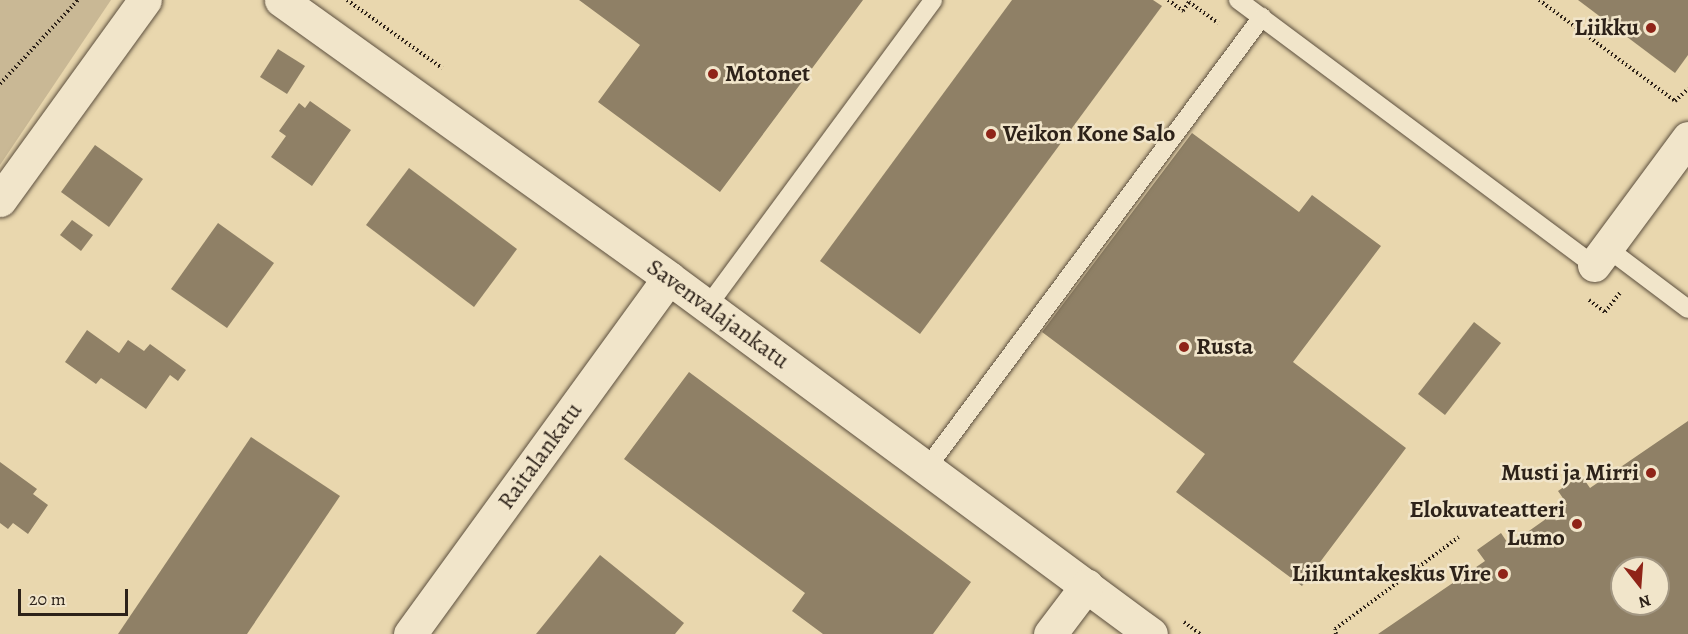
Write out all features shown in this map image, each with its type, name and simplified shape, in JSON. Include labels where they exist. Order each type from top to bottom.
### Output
[{"type":"street","points":[[0,200],[145,0]]},
{"type":"street","name":"Savenvalajankatu","points":[[281,0],[669,278],[1087,585],[1150,634]]},
{"type":"street","points":[[1600,256],[1688,138]]},
{"type":"street","name":"Raitalankatu","points":[[410,634],[669,278]]},
{"type":"street","points":[[1050,634],[1087,585]]},
{"type":"lane","points":[[707,307],[933,0]]},
{"type":"lane","points":[[1238,0],[1600,256],[1688,309]]},
{"type":"lane","points":[[927,468],[1262,17]]},
{"type":"path","points":[[0,84],[78,0]]},
{"type":"path","points":[[1539,0],[1675,101],[1688,89]]},
{"type":"path","points":[[1336,634],[1335,629],[1459,537]]},
{"type":"shaded area","points":[[0,0],[111,0],[0,165]]},
{"type":"building","name":"Motonet","points":[[579,0],[863,0],[720,192],[598,102],[640,45]]},
{"type":"building","name":"Veikon Kone Salo","points":[[1012,0],[1153,0],[1162,6],[920,334],[820,261]]},
{"type":"building","name":"Liikku","points":[[1578,0],[1688,0],[1688,55],[1675,73]]},
{"type":"building","points":[[278,49],[305,66],[287,94],[260,77]]},
{"type":"building","points":[[310,101],[351,130],[312,186],[271,157],[286,136],[279,131],[299,103],[305,108]]},
{"type":"building","name":"Rusta","points":[[1192,133],[1299,212],[1312,195],[1381,246],[1293,362],[1406,448],[1302,586],[1176,492],[1205,454],[1042,332]]},
{"type":"building","points":[[95,145],[143,179],[109,227],[61,192]]},
{"type":"building","points":[[409,168],[517,249],[474,307],[366,225]]},
{"type":"building","points":[[72,220],[93,235],[81,251],[60,235]]},
{"type":"building","points":[[218,223],[274,263],[227,328],[171,289]]},
{"type":"building","points":[[1474,322],[1501,343],[1445,415],[1418,394]]},
{"type":"building","points":[[87,330],[119,353],[128,340],[144,351],[150,344],[186,370],[178,381],[170,375],[146,409],[101,378],[96,384],[65,362]]},
{"type":"building","points":[[689,372],[971,582],[933,634],[823,634],[792,611],[805,593],[624,459]]},
{"type":"building","points":[[1688,421],[1688,634],[1378,634],[1485,561],[1477,550],[1501,533],[1509,545],[1567,504],[1558,491],[1581,475],[1590,488]]},
{"type":"building","points":[[251,437],[340,496],[247,634],[118,634]]},
{"type":"building","points":[[0,462],[37,489],[33,494],[48,505],[28,534],[13,523],[8,529],[0,523]]},
{"type":"building","points":[[600,555],[684,623],[675,634],[536,634]]},
{"type":"place","name":"Liikku","points":[[1651,28]]},
{"type":"place","name":"Motonet","points":[[713,74]]},
{"type":"place","name":"Veikon Kone Salo","points":[[991,134]]},
{"type":"place","name":"Rusta","points":[[1184,347]]},
{"type":"place","name":"Musti ja Mirri","points":[[1651,473]]},
{"type":"place","name":"Elokuvateatteri Lumo","points":[[1577,524]]},
{"type":"place","name":"Liikuntakeskus Vire","points":[[1503,574]]}]
